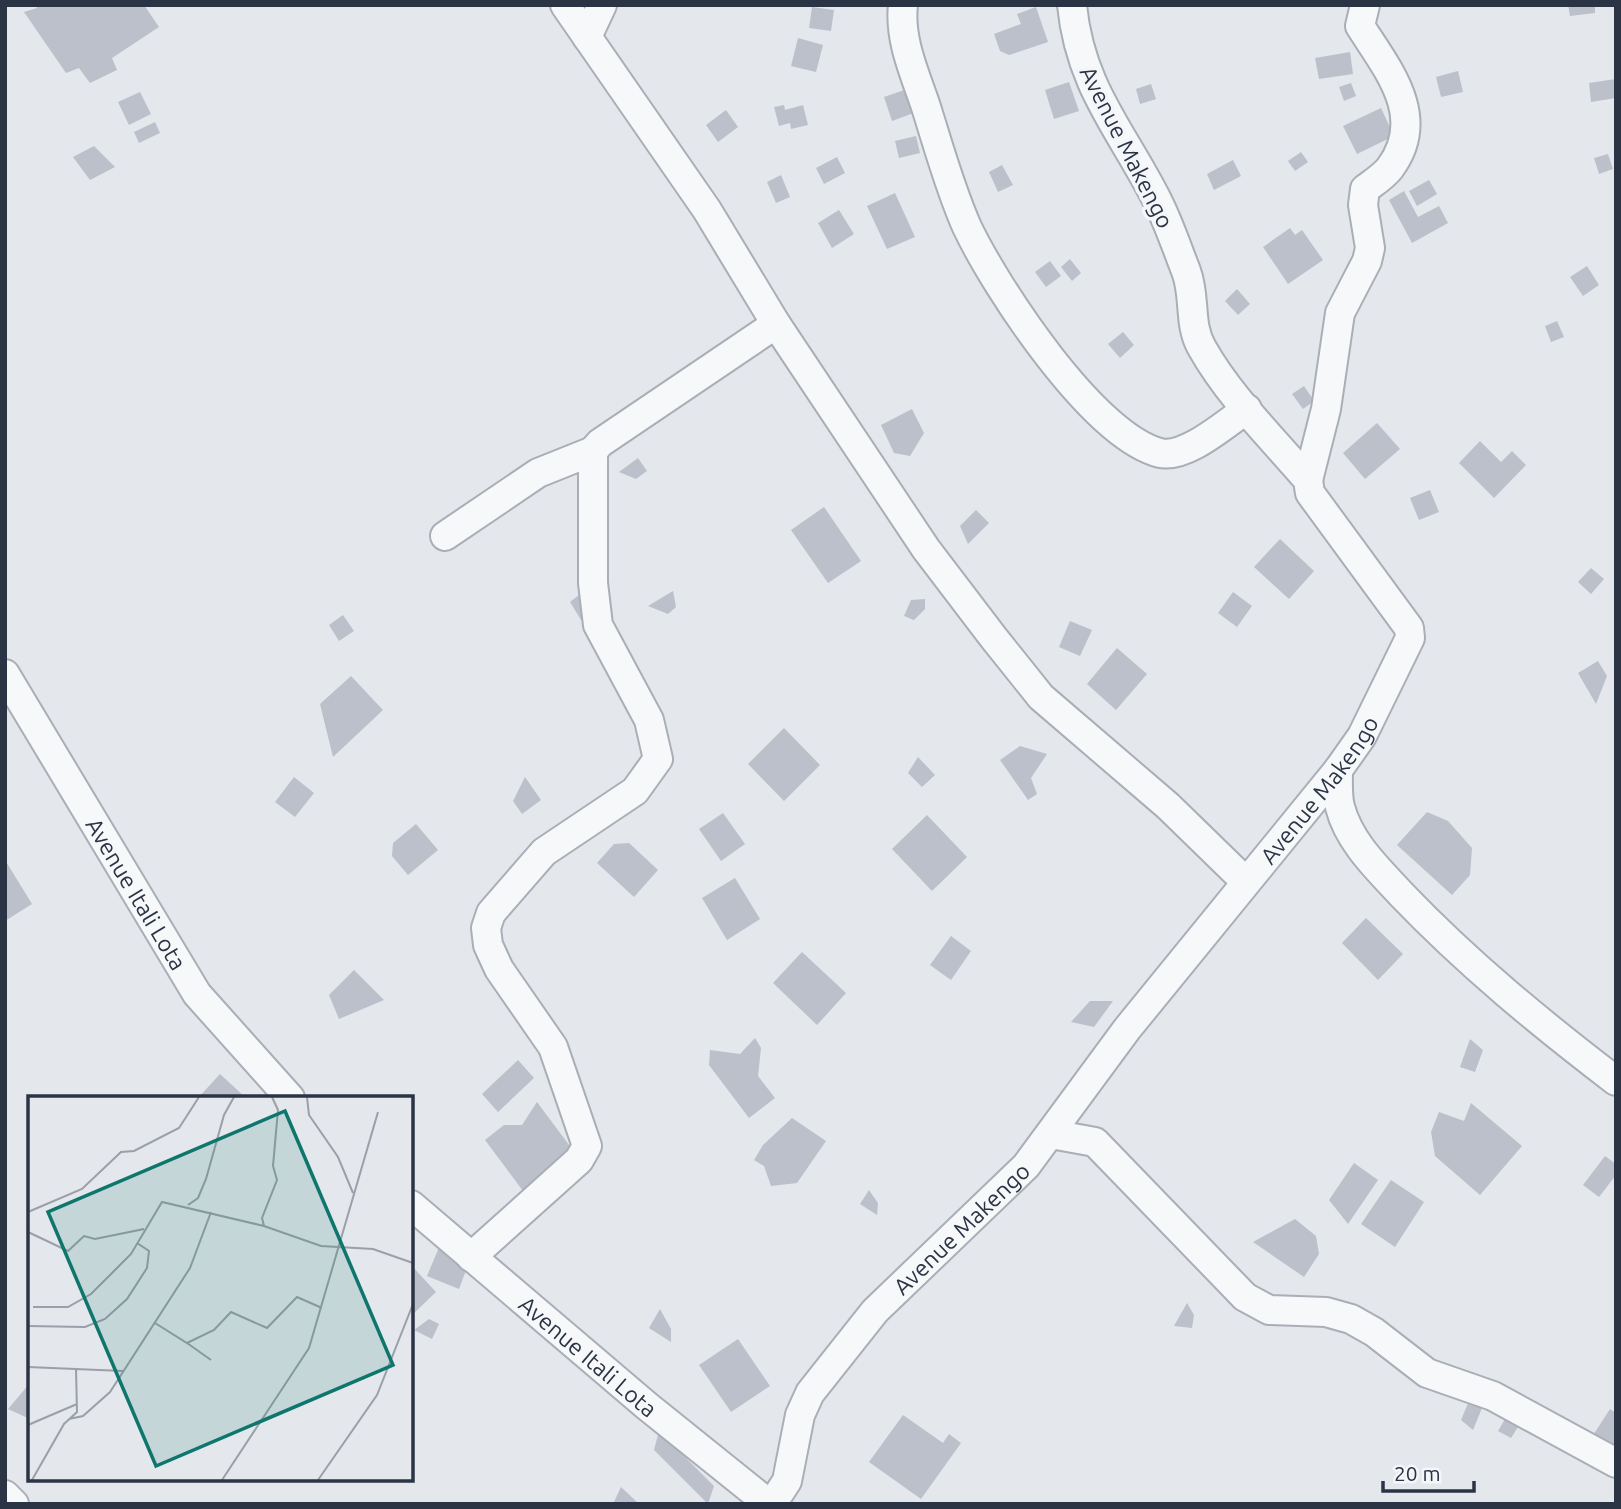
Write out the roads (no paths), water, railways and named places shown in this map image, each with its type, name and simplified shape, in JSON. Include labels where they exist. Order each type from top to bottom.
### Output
[{"type":"street","points":[[565,5],[707,210],[776,324],[926,549],[1041,697],[1168,806],[1245,881]]},
{"type":"street","points":[[587,37],[602,5]]},
{"type":"street","points":[[903,5],[901,23],[909,60],[946,174],[968,228],[1003,292],[1034,338],[1092,405],[1131,439],[1160,453],[1179,454],[1247,409]]},
{"type":"street","name":"Avenue Makengo","points":[[771,1504],[787,1481],[800,1415],[810,1393],[875,1311],[1026,1166],[1127,1029],[1338,770],[1362,736],[1410,633],[1310,493],[1308,480],[1247,409],[1202,349],[1192,328],[1188,277],[1159,203],[1110,120],[1086,71],[1076,40],[1072,5]]},
{"type":"street","points":[[1308,480],[1326,409],[1339,313],[1367,261],[1370,248],[1363,205],[1365,189],[1390,169],[1406,136],[1401,89],[1360,26],[1365,5]]},
{"type":"street","points":[[445,536],[538,473],[593,451],[600,443],[776,324]]},
{"type":"street","points":[[471,1257],[579,1160],[587,1146],[553,1047],[499,969],[488,945],[486,928],[491,913],[544,852],[635,791],[658,760],[649,720],[598,625],[593,583],[593,451]]},
{"type":"street","name":"Avenue Itali Lota","points":[[5,674],[197,994],[288,1096]]},
{"type":"street","points":[[1338,770],[1339,806],[1354,840],[1385,877],[1433,927],[1506,995],[1616,1081]]},
{"type":"street","points":[[1051,1133],[1095,1142],[1245,1297],[1256,1304],[1269,1310],[1326,1312],[1351,1319],[1374,1332],[1423,1371],[1493,1396],[1616,1464]]},
{"type":"street","name":"Avenue Itali Lota","points":[[413,1207],[771,1504]]},
{"type":"street","points":[[5,1495],[14,1504]]}]
